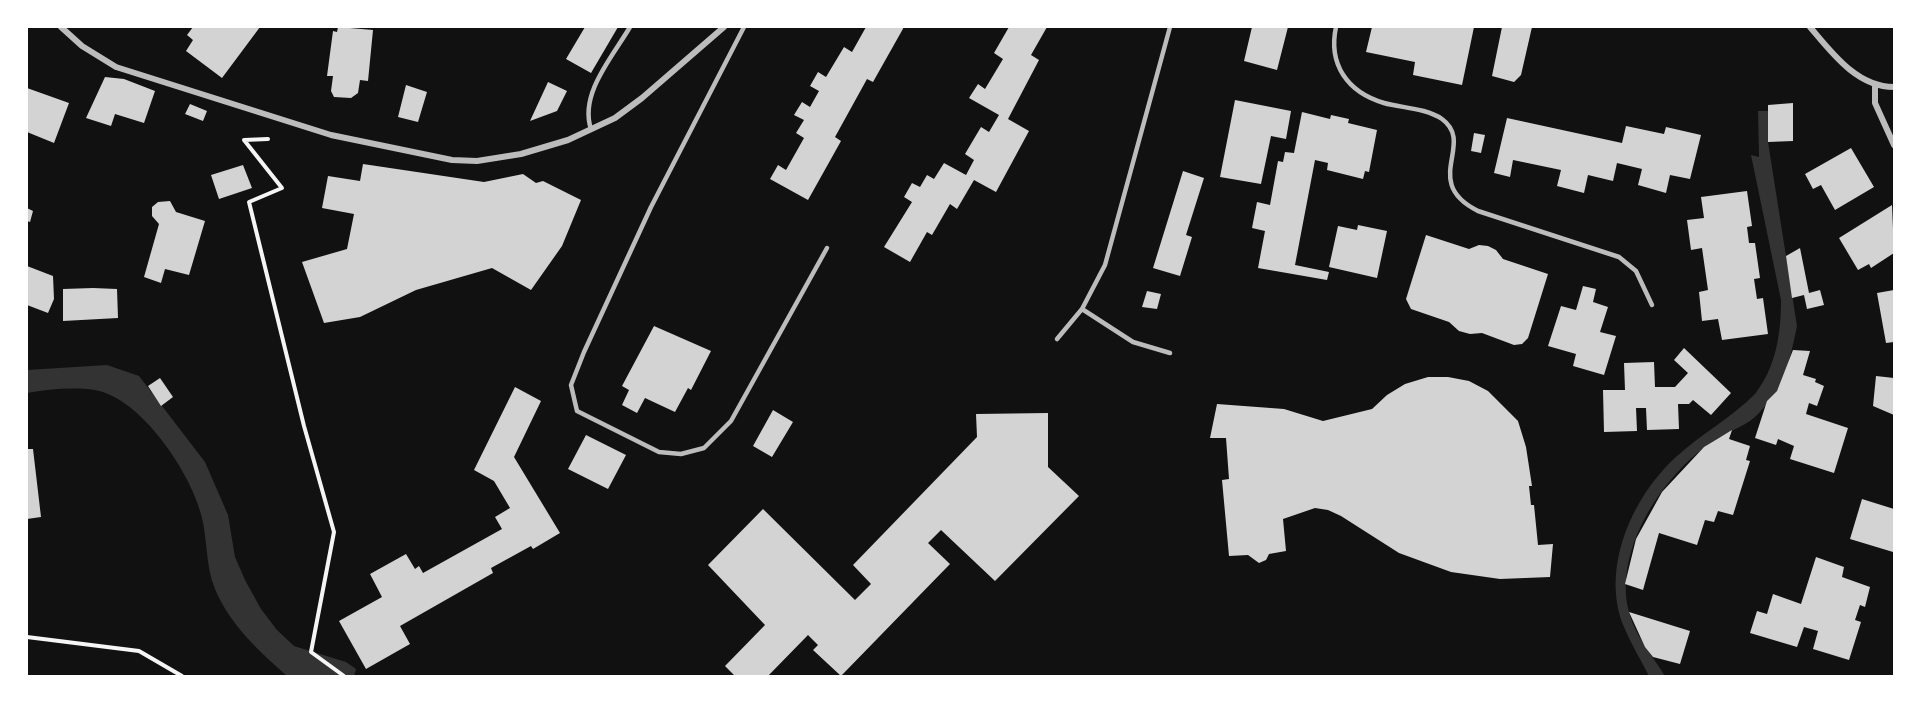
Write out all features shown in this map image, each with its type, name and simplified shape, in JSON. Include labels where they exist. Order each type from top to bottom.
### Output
[{"type":"street","points":[[61,27],[82,46],[116,67],[331,135],[452,160],[477,161],[521,154],[568,140],[615,118],[642,98],[724,27]]},
{"type":"street","points":[[1810,27],[1850,70],[1875,85],[1894,87]]},
{"type":"street","points":[[1875,85],[1875,103],[1894,145]]},
{"type":"lane","points":[[591,129],[587,112],[593,91],[630,27]]},
{"type":"lane","points":[[744,27],[651,207],[584,352],[572,385],[578,411],[659,452],[681,454],[704,448],[731,421],[826,248]]},
{"type":"lane","points":[[1057,339],[1082,309],[1105,265],[1170,27]]},
{"type":"lane","points":[[1336,27],[1333,53],[1349,83],[1373,99],[1435,116],[1449,126],[1454,140],[1450,183],[1461,201],[1478,211],[1619,257],[1636,271],[1652,305]]},
{"type":"lane","points":[[1082,309],[1133,342],[1170,352]]},
{"type":"path","points":[[277,138],[244,140],[282,188],[249,202],[304,426],[334,532],[311,652],[344,676]]},
{"type":"path","points":[[27,637],[139,651],[182,676]]},
{"type":"shaded area","points":[[1758,111],[1768,111],[1768,142],[1797,326],[1780,386],[1765,407],[1745,424],[1711,442],[1689,461],[1658,497],[1635,540],[1626,585],[1628,608],[1638,635],[1665,676],[1649,676],[1624,627],[1618,605],[1616,582],[1618,558],[1624,535],[1646,492],[1660,473],[1676,457],[1755,394],[1768,373],[1776,350],[1781,300],[1751,155],[1759,157]]},
{"type":"shaded area","points":[[107,365],[139,376],[205,462],[228,515],[235,557],[261,609],[277,630],[294,646],[346,662],[356,669],[354,676],[287,676],[237,626],[215,589],[201,514],[186,478],[161,439],[129,407],[112,396],[95,390],[61,389],[27,393],[27,370]]},
{"type":"building","points":[[193,27],[260,27],[222,78],[186,51],[193,40],[187,35]]},
{"type":"building","points":[[338,27],[373,30],[368,81],[360,80],[358,93],[351,98],[334,97],[331,91],[333,76],[327,76],[333,31],[337,32]]},
{"type":"building","points":[[585,27],[618,27],[591,73],[566,59]]},
{"type":"building","points":[[866,27],[904,27],[873,82],[867,79],[835,137],[841,141],[808,200],[770,179],[778,165],[786,170],[804,138],[796,133],[804,120],[794,115],[802,102],[810,107],[819,91],[810,86],[818,72],[826,77],[844,47],[852,52]]},
{"type":"building","points":[[1009,27],[1047,27],[1031,55],[1039,60],[1008,119],[1029,131],[996,192],[974,180],[957,209],[950,204],[932,235],[927,232],[910,262],[884,247],[912,202],[904,197],[912,183],[920,187],[927,175],[934,179],[944,163],[966,175],[974,160],[965,154],[981,127],[989,132],[999,115],[969,98],[978,84],[985,89],[1003,59],[994,53]]},
{"type":"building","points":[[1252,27],[1288,27],[1277,70],[1244,61]]},
{"type":"building","points":[[1372,27],[1474,27],[1462,85],[1413,75],[1415,62],[1366,52]]},
{"type":"building","points":[[1502,27],[1532,27],[1521,75],[1514,82],[1492,76]]},
{"type":"building","points":[[105,77],[124,79],[155,91],[144,123],[115,114],[111,126],[86,118]]},
{"type":"building","points":[[548,82],[567,91],[557,111],[530,121]]},
{"type":"building","points":[[406,85],[427,92],[418,122],[398,117]]},
{"type":"building","points":[[27,88],[69,103],[54,143],[27,132]]},
{"type":"building","points":[[1235,100],[1291,111],[1286,139],[1271,136],[1261,184],[1220,177]]},
{"type":"building","points":[[1793,103],[1793,141],[1768,142],[1768,105]]},
{"type":"building","points":[[190,104],[207,111],[203,121],[185,114]]},
{"type":"building","points":[[1302,112],[1330,119],[1331,115],[1349,119],[1348,123],[1377,130],[1369,172],[1365,171],[1363,179],[1327,170],[1328,163],[1315,160],[1295,265],[1329,272],[1327,280],[1258,268],[1265,231],[1252,228],[1257,202],[1270,205],[1278,161],[1283,162],[1285,152],[1294,153]]},
{"type":"building","points":[[1507,118],[1622,143],[1626,126],[1664,134],[1666,127],[1701,135],[1690,179],[1670,175],[1666,193],[1638,185],[1642,169],[1617,163],[1613,181],[1588,175],[1584,193],[1557,186],[1561,170],[1513,160],[1510,177],[1494,173]]},
{"type":"building","points":[[1474,133],[1485,135],[1481,153],[1471,151]]},
{"type":"building","points":[[1851,148],[1874,187],[1835,210],[1821,185],[1813,189],[1805,174]]},
{"type":"building","points":[[363,164],[484,182],[523,174],[536,183],[543,181],[581,200],[562,246],[531,290],[492,268],[416,290],[360,317],[324,323],[302,262],[347,249],[354,214],[322,208],[328,176],[360,181]]},
{"type":"building","points":[[243,165],[252,188],[219,199],[211,175]]},
{"type":"building","points":[[1183,171],[1204,178],[1186,235],[1192,237],[1180,276],[1153,268]]},
{"type":"building","points":[[1747,191],[1752,226],[1747,227],[1749,243],[1755,243],[1760,278],[1754,279],[1757,299],[1763,298],[1768,334],[1722,340],[1718,319],[1702,321],[1699,292],[1708,290],[1702,248],[1691,250],[1687,220],[1704,218],[1701,197]]},
{"type":"building","points":[[170,201],[176,212],[205,221],[189,275],[165,269],[161,283],[144,277],[159,224],[152,216],[152,207],[158,202]]},
{"type":"building","points":[[1892,205],[1894,253],[1871,268],[1869,264],[1858,270],[1839,238]]},
{"type":"building","points":[[27,208],[33,211],[30,222],[27,221]]},
{"type":"building","points":[[1358,225],[1387,231],[1377,278],[1329,267],[1338,226],[1357,230]]},
{"type":"building","points":[[1426,235],[1469,249],[1479,245],[1488,246],[1496,250],[1503,259],[1548,274],[1528,338],[1522,344],[1514,345],[1482,333],[1470,334],[1459,331],[1449,322],[1411,309],[1406,299]]},
{"type":"building","points":[[1800,248],[1809,293],[1820,290],[1824,305],[1807,309],[1804,295],[1792,298],[1786,256]]},
{"type":"building","points":[[27,266],[53,276],[54,299],[48,313],[27,305]]},
{"type":"building","points":[[1583,286],[1596,289],[1593,302],[1608,307],[1600,332],[1616,336],[1604,375],[1573,366],[1576,354],[1548,346],[1561,306],[1576,310]]},
{"type":"building","points":[[63,289],[117,289],[118,318],[63,321]]},
{"type":"building","points":[[1894,290],[1894,342],[1886,343],[1877,293]]},
{"type":"building","points":[[1147,291],[1161,294],[1157,309],[1142,307]]},
{"type":"building","points":[[654,326],[711,351],[691,390],[688,388],[675,412],[645,398],[637,413],[622,405],[629,390],[622,386]]},
{"type":"building","points":[[1684,348],[1731,393],[1711,415],[1693,400],[1689,404],[1678,404],[1679,429],[1647,430],[1646,408],[1636,408],[1637,431],[1604,432],[1603,390],[1625,390],[1624,363],[1654,362],[1655,387],[1675,387],[1688,373],[1674,360]]},
{"type":"building","points":[[1793,350],[1810,351],[1803,375],[1816,379],[1815,382],[1824,386],[1817,406],[1809,403],[1806,414],[1848,428],[1834,473],[1790,459],[1794,446],[1778,439],[1776,445],[1755,438],[1767,401],[1777,391]]},
{"type":"building","points":[[1876,376],[1894,378],[1894,415],[1873,406]]},
{"type":"building","points":[[1428,377],[1448,377],[1469,381],[1488,391],[1518,421],[1526,447],[1532,486],[1529,486],[1531,505],[1534,505],[1538,545],[1553,544],[1550,577],[1500,579],[1451,572],[1399,553],[1341,516],[1328,510],[1315,508],[1283,519],[1286,551],[1269,554],[1266,560],[1259,563],[1248,555],[1229,556],[1222,480],[1229,479],[1226,438],[1210,438],[1217,404],[1284,409],[1323,421],[1372,409],[1387,395],[1405,384]]},
{"type":"building","points":[[160,378],[173,397],[161,406],[148,386]]},
{"type":"building","points":[[515,387],[541,401],[514,457],[560,533],[533,549],[531,546],[491,568],[493,573],[400,626],[410,644],[366,669],[339,621],[382,597],[370,574],[406,554],[415,569],[419,566],[423,573],[502,529],[495,517],[510,508],[494,481],[474,470]]},
{"type":"building","points":[[773,410],[793,422],[772,457],[753,446]]},
{"type":"building","points":[[1048,413],[1048,467],[1079,496],[995,581],[941,530],[928,543],[950,564],[841,676],[813,650],[818,645],[808,635],[768,676],[735,676],[725,666],[765,625],[708,565],[763,509],[855,600],[871,584],[853,565],[977,437],[976,414]]},
{"type":"building","points":[[1732,430],[1729,439],[1750,446],[1746,460],[1750,461],[1733,515],[1718,511],[1714,522],[1705,520],[1697,545],[1659,533],[1643,590],[1625,584],[1636,539],[1662,492],[1704,447]]},
{"type":"building","points":[[586,435],[626,455],[608,489],[568,469]]},
{"type":"building","points":[[27,449],[33,449],[41,517],[27,519]]},
{"type":"building","points":[[1862,499],[1894,509],[1893,552],[1850,539]]},
{"type":"building","points":[[1816,557],[1844,567],[1842,577],[1870,587],[1865,607],[1860,605],[1855,620],[1861,622],[1849,660],[1813,649],[1818,631],[1804,627],[1797,647],[1750,633],[1757,611],[1767,614],[1773,594],[1801,604]]},
{"type":"building","points":[[1629,612],[1690,631],[1680,664],[1653,657],[1645,647]]}]
